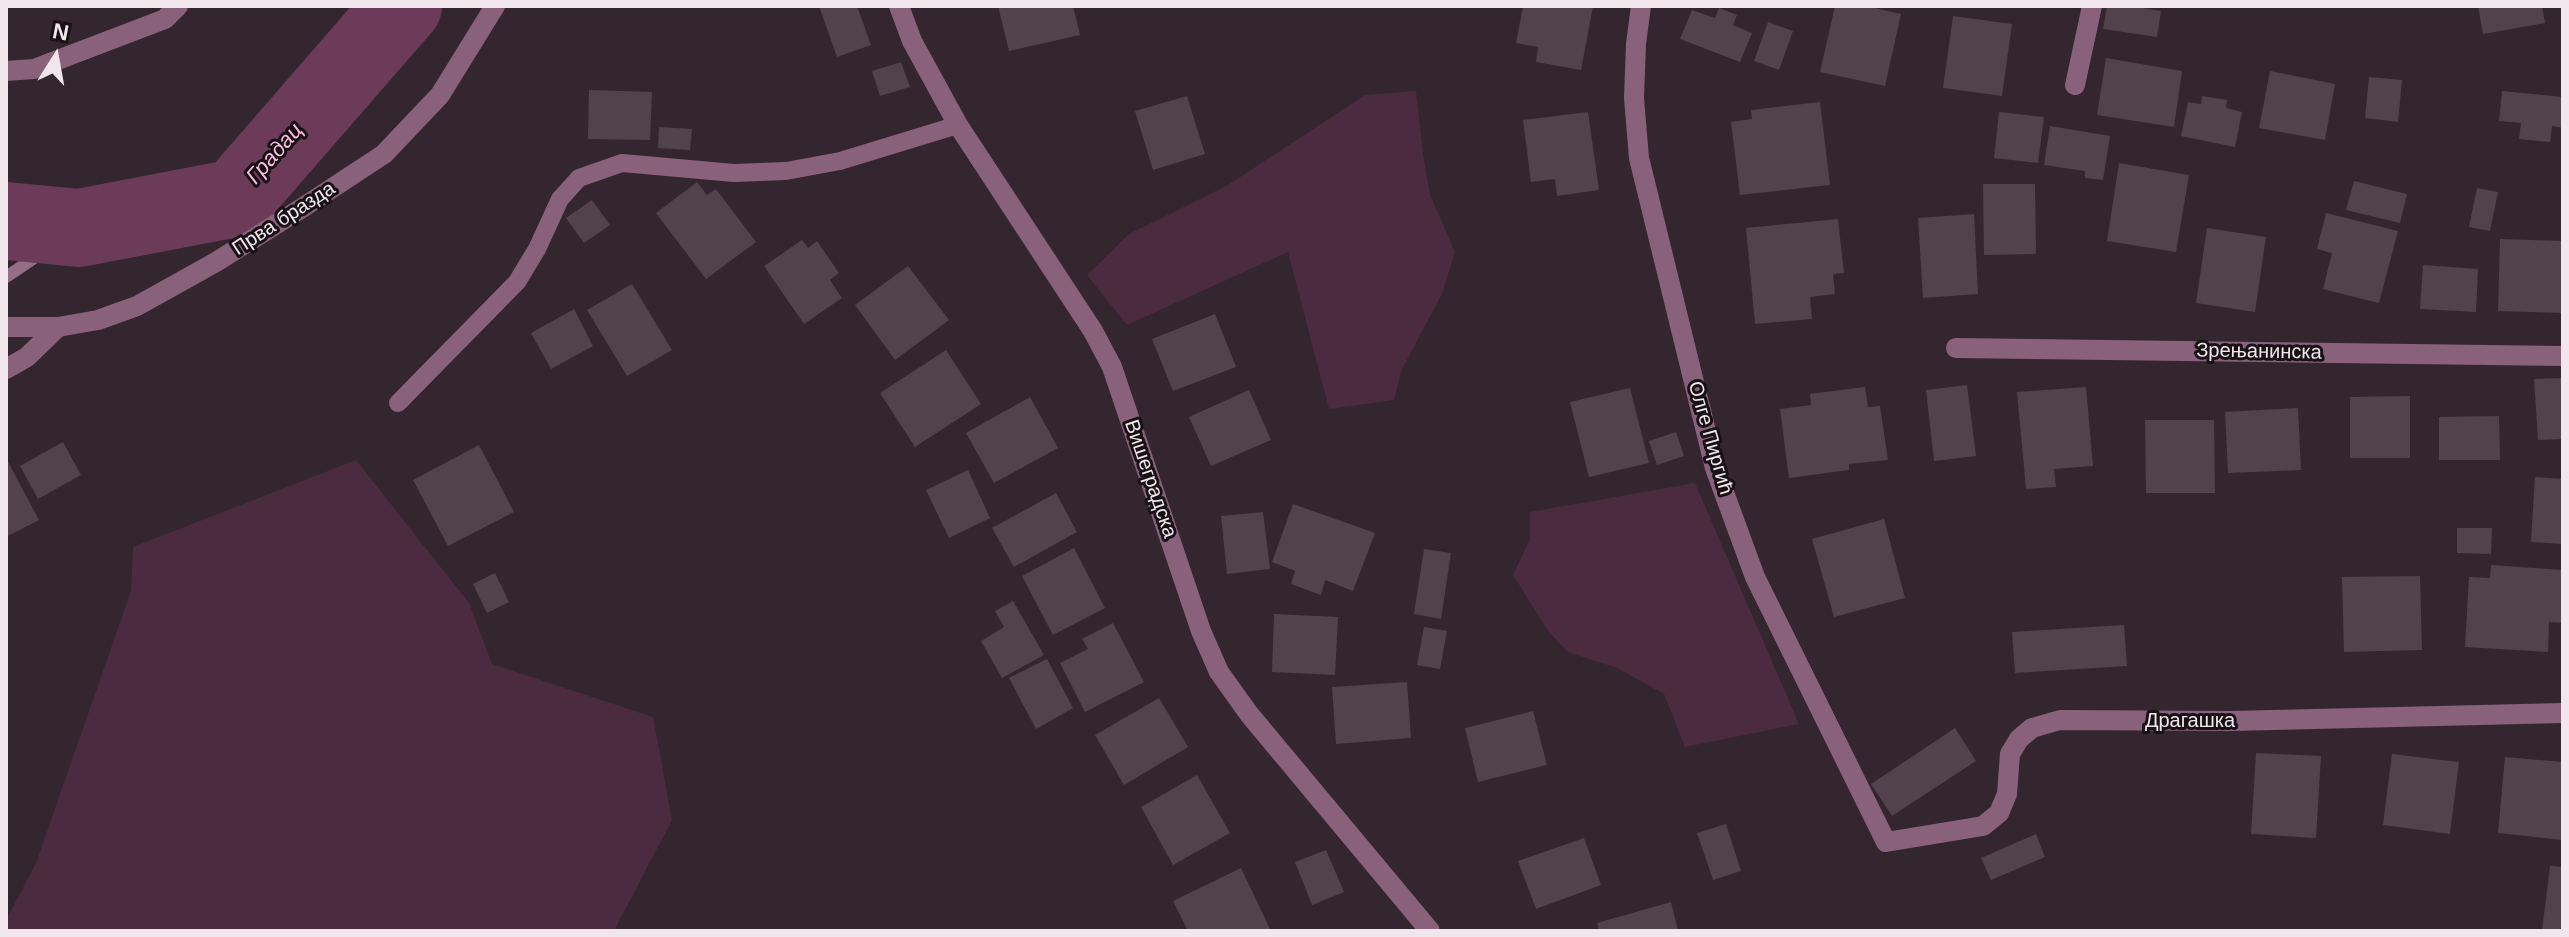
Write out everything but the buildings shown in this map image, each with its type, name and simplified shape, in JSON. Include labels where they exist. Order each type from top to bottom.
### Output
[{"type":"street","points":[[6,71],[34,69],[165,19],[178,6]]},
{"type":"street","name":"Прва бразда","points":[[6,327],[58,327],[98,320],[137,306],[216,262],[384,154],[440,95],[495,6]]},
{"type":"street","name":"Вишеградска","points":[[899,6],[912,41],[958,125],[1093,331],[1112,367],[1201,631],[1219,672],[1249,714],[1430,931]]},
{"type":"street","name":"Олге Пиргић","points":[[1641,6],[1634,98],[1639,158],[1715,468],[1755,577],[1886,842]]},
{"type":"street","points":[[2075,85],[2092,6]]},
{"type":"street","points":[[6,369],[27,357],[58,327]]},
{"type":"street","name":"Зрењанинска","points":[[1956,348],[2563,356]]},
{"type":"street","name":"Драгашка","points":[[1886,842],[1983,826],[1999,813],[2007,794],[2010,754],[2019,739],[2032,728],[2060,720],[2231,721],[2563,713]]},
{"type":"lane","points":[[398,403],[517,282],[537,249],[560,199],[579,178],[622,163],[734,173],[786,171],[840,161],[958,125]]},
{"type":"shaded area","points":[[1416,91],[1430,195],[1455,252],[1442,294],[1401,371],[1394,400],[1329,409],[1288,252],[1127,325],[1087,275],[1129,234],[1228,185],[1365,95]]},
{"type":"shaded area","points":[[356,460],[469,603],[492,664],[653,717],[672,820],[614,931],[6,931],[6,920],[36,863],[131,591],[133,547]]},
{"type":"shaded area","points":[[1695,483],[1799,724],[1685,747],[1664,694],[1617,668],[1568,652],[1548,631],[1513,575],[1530,539],[1530,512]]},
{"type":"waterway","name":"Градац","points":[[6,221],[79,228],[236,198],[403,6]]},
{"type":"waterway","points":[[6,277],[79,228]]}]
